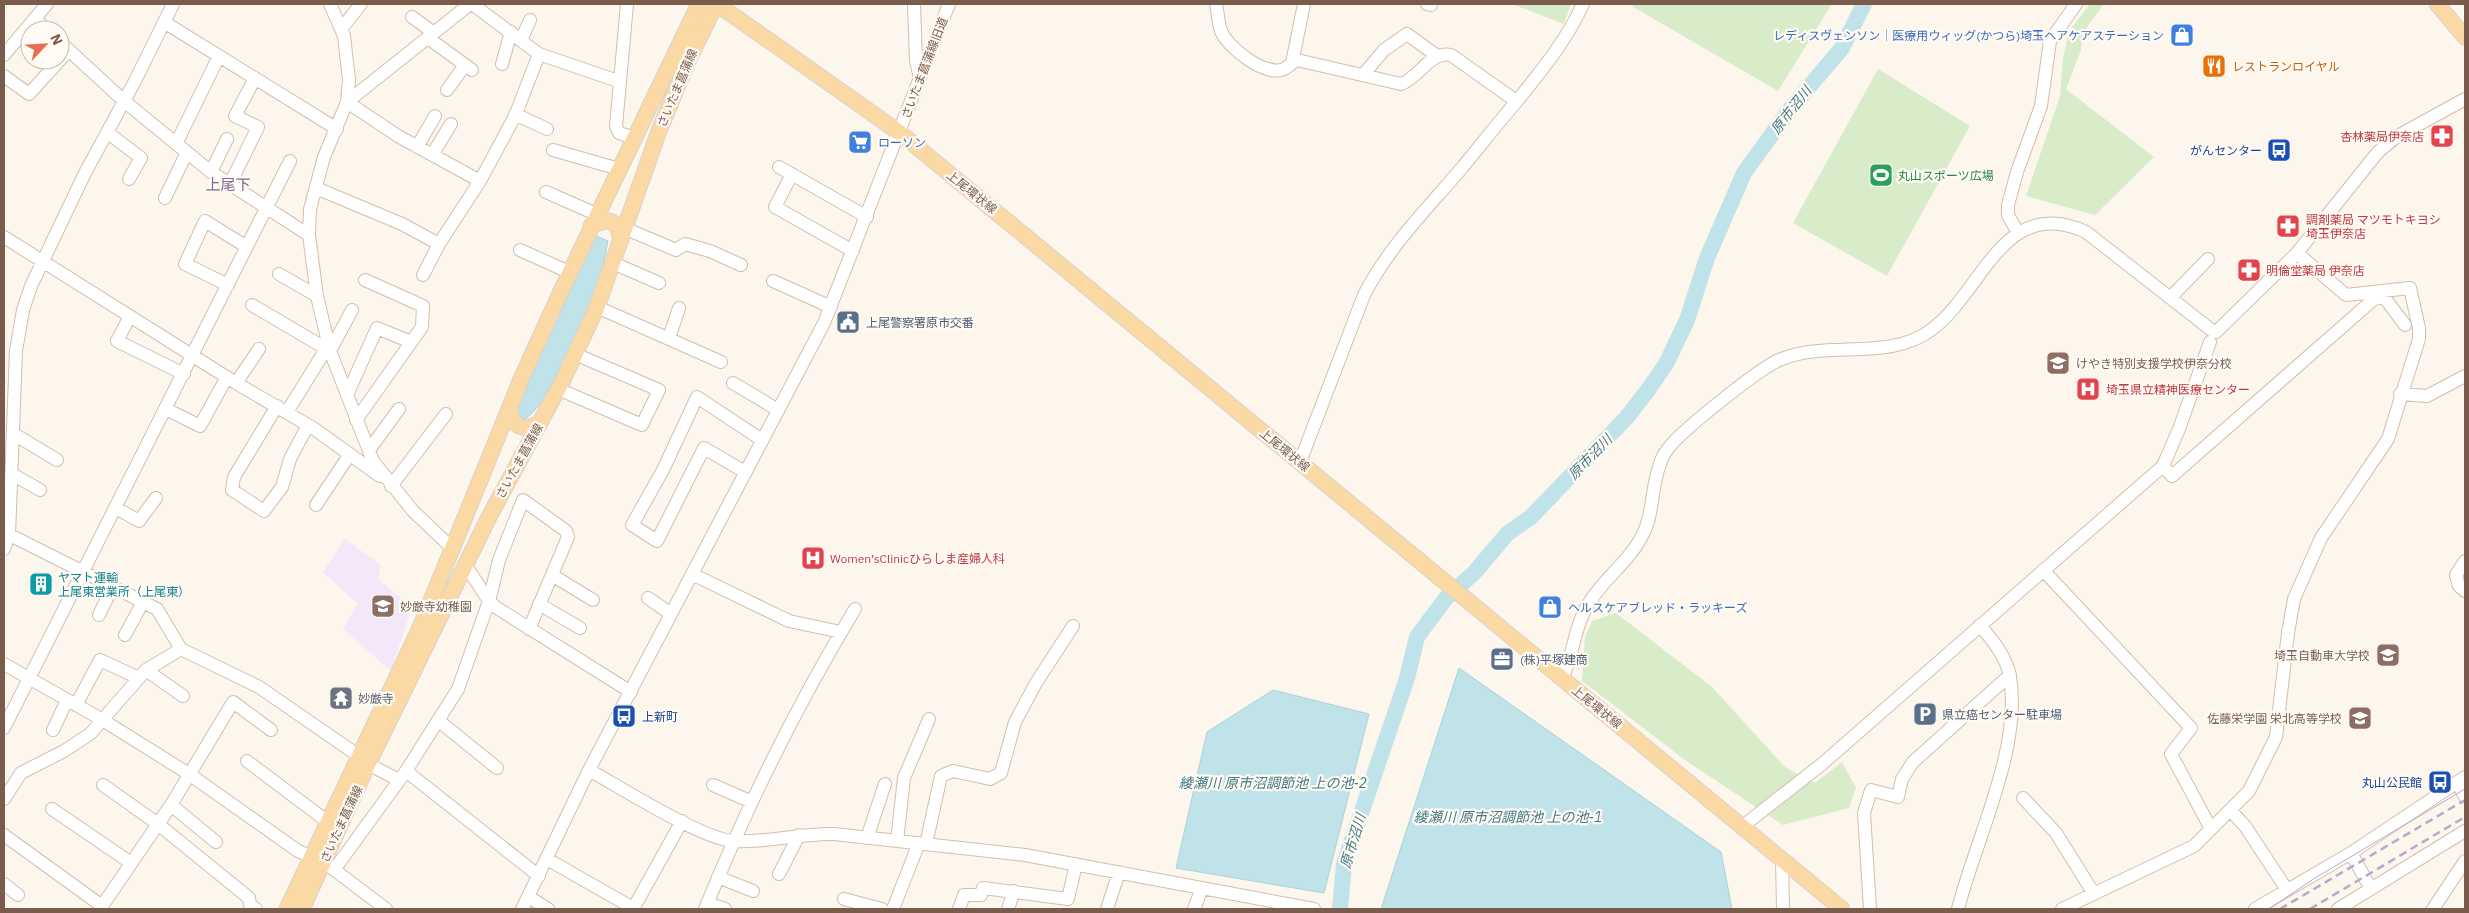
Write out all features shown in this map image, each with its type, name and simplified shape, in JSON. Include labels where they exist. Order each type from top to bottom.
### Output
[{"type":"main road","name":"さいたま菖蒲線","points":[[302,909],[323,863],[364,760],[569,272],[636,138],[699,4]]},
{"type":"main road","name":"さいたま菖蒲線","points":[[287,909],[323,863],[328,822],[364,760],[575,354],[597,306],[672,98],[717,4]]},
{"type":"main road","name":"上尾環状線","points":[[717,4],[900,133],[1562,679],[1744,826],[1842,909]]},
{"type":"main road","points":[[2437,4],[2465,37]]},
{"type":"main road","points":[[594,220],[614,223],[623,233]]},
{"type":"main road","points":[[509,412],[512,420],[518,426],[527,428],[540,423]]},
{"type":"street","points":[[4,55],[47,4]]},
{"type":"street","points":[[4,549],[14,434],[9,374],[23,310],[43,260],[173,4]]},
{"type":"street","points":[[330,4],[342,28],[348,57],[348,102],[324,157],[310,209],[309,235],[317,296],[328,350],[369,450],[390,484],[413,511],[453,549]]},
{"type":"street","points":[[342,28],[361,4]]},
{"type":"street","points":[[348,102],[471,4],[539,54],[618,81]]},
{"type":"street","points":[[627,4],[618,81],[616,126],[619,133],[636,138]]},
{"type":"street","points":[[914,4],[916,61],[920,78]]},
{"type":"street","name":"さいたま菖蒲線旧道","points":[[522,909],[589,770],[831,307],[949,4]]},
{"type":"street","points":[[1216,4],[1221,31],[1238,54],[1251,62],[1275,70],[1284,69],[1297,60],[1401,84],[1410,81],[1437,56],[1444,53],[1451,55],[1516,101]]},
{"type":"street","points":[[1292,63],[1304,4]]},
{"type":"street","points":[[1300,462],[1364,295],[1376,272],[1401,236],[1462,168],[1541,71],[1566,36],[1583,4]]},
{"type":"street","points":[[2018,232],[2008,215],[2008,205],[2017,172],[2040,106],[2050,41],[2076,4]]},
{"type":"street","points":[[412,17],[468,67],[447,90]]},
{"type":"street","points":[[502,64],[516,36],[530,20]]},
{"type":"street","points":[[164,22],[337,128]]},
{"type":"street","points":[[1363,75],[1384,50],[1407,34],[1437,56]]},
{"type":"street","points":[[70,52],[124,101],[211,172],[309,235]]},
{"type":"street","points":[[423,275],[439,244],[480,181],[515,114],[539,54]]},
{"type":"street","points":[[176,144],[219,56]]},
{"type":"street","points":[[4,76],[29,94],[46,70]]},
{"type":"street","points":[[230,184],[258,127],[235,116],[255,78]]},
{"type":"street","points":[[1562,679],[1569,665],[1581,618],[1589,603],[1638,545],[1644,532],[1649,517],[1654,479],[1667,450],[1678,438],[1750,380],[1779,360],[1813,350],[1901,344],[1929,332],[1950,312],[2000,249],[2018,232],[2044,224],[2072,226],[2086,232],[2216,332],[2297,253],[2378,152],[2396,137],[2465,99]]},
{"type":"street","points":[[348,102],[417,147],[480,181]]},
{"type":"street","points":[[515,114],[548,129]]},
{"type":"street","points":[[417,147],[435,116]]},
{"type":"street","points":[[432,155],[451,124]]},
{"type":"street","points":[[107,132],[141,158],[129,179]]},
{"type":"street","points":[[211,172],[227,139]]},
{"type":"street","points":[[553,150],[619,169]]},
{"type":"street","points":[[165,198],[187,152]]},
{"type":"street","points":[[4,728],[194,355],[290,160]]},
{"type":"street","points":[[779,167],[867,217]]},
{"type":"street","points":[[792,174],[775,207],[853,251]]},
{"type":"street","points":[[316,188],[402,224],[439,244]]},
{"type":"street","points":[[546,192],[594,220]]},
{"type":"street","points":[[228,285],[185,264],[205,221],[247,247]]},
{"type":"street","points":[[623,233],[676,250],[685,244],[710,251],[741,264]]},
{"type":"street","points":[[4,237],[232,380],[308,425],[390,484]]},
{"type":"street","points":[[520,250],[569,272]]},
{"type":"street","points":[[2062,909],[2194,846],[2249,791],[2276,737],[2288,633],[2294,599],[2321,538],[2388,439],[2400,394],[2419,339],[2420,328],[2410,288],[2346,295],[2297,253]]},
{"type":"street","points":[[2170,298],[2208,259]]},
{"type":"street","points":[[613,263],[659,283]]},
{"type":"street","points":[[279,274],[317,296]]},
{"type":"street","points":[[356,420],[422,327],[423,306],[365,280]]},
{"type":"street","points":[[773,281],[831,307]]},
{"type":"street","points":[[2163,466],[2172,476],[2374,299],[2384,297],[2405,325]]},
{"type":"street","points":[[252,305],[328,350]]},
{"type":"street","points":[[597,306],[721,362]]},
{"type":"street","points":[[668,338],[679,308]]},
{"type":"street","points":[[308,425],[290,459],[282,487],[264,511],[232,490],[234,477],[282,409],[328,350],[352,310]]},
{"type":"street","points":[[130,316],[117,340],[184,374]]},
{"type":"street","points":[[347,395],[377,328],[411,342]]},
{"type":"street","points":[[1744,826],[1822,764],[2163,466],[2179,429],[2210,342]]},
{"type":"street","points":[[166,409],[200,426],[232,380],[259,349]]},
{"type":"street","points":[[558,389],[642,426],[659,390],[575,354]]},
{"type":"street","points":[[2400,394],[2427,396],[2465,376]]},
{"type":"street","points":[[733,383],[778,410]]},
{"type":"street","points":[[745,472],[704,448],[657,541],[632,525],[663,470],[697,397],[762,440]]},
{"type":"street","points":[[369,450],[399,409]]},
{"type":"street","points":[[390,484],[446,414]]},
{"type":"street","points":[[14,434],[57,460]]},
{"type":"street","points":[[316,505],[350,454]]},
{"type":"street","points":[[12,474],[40,490]]},
{"type":"street","points":[[116,508],[139,521],[156,498]]},
{"type":"street","points":[[323,863],[403,776],[458,689],[489,601],[499,560],[523,500],[566,531],[568,537],[529,629]]},
{"type":"street","points":[[6,533],[157,609],[181,649],[259,687],[364,760],[403,776],[539,876]]},
{"type":"street","points":[[2465,561],[2456,574],[2459,586],[2465,591]]},
{"type":"street","points":[[466,566],[489,601],[529,629],[630,692]]},
{"type":"street","points":[[2043,570],[2191,728],[2171,754],[2211,829]]},
{"type":"street","points":[[692,574],[789,620],[841,632]]},
{"type":"street","points":[[552,575],[593,600]]},
{"type":"street","points":[[99,615],[113,586]]},
{"type":"street","points":[[648,598],[671,614]]},
{"type":"street","points":[[125,635],[143,602]]},
{"type":"street","points":[[539,604],[580,628]]},
{"type":"street","points":[[725,909],[706,906],[733,841],[800,705],[855,609]]},
{"type":"street","points":[[1958,909],[2006,751],[2013,717],[2010,675],[1999,650],[1980,625]]},
{"type":"street","points":[[893,909],[922,844],[941,776],[953,771],[990,779],[1001,773],[1015,722],[1036,683],[1073,626]]},
{"type":"street","points":[[4,799],[21,773],[64,751],[90,734],[101,719],[143,674],[181,649]]},
{"type":"street","points":[[53,730],[100,660],[143,674],[183,696]]},
{"type":"street","points":[[4,664],[101,719],[189,774],[298,851],[323,863],[386,909]]},
{"type":"street","points":[[1870,909],[1864,813],[1871,790],[1898,797],[1902,779],[1913,762],[2010,675]]},
{"type":"street","points":[[4,835],[101,908],[171,804],[233,702],[271,730]]},
{"type":"street","points":[[897,841],[904,778],[929,719]]},
{"type":"street","points":[[438,721],[497,768]]},
{"type":"street","points":[[247,761],[328,822]]},
{"type":"street","points":[[589,770],[682,821],[711,835],[733,841],[834,834],[1025,855],[1314,909]]},
{"type":"street","points":[[2255,909],[2350,853],[2461,780],[2465,797]]},
{"type":"street","points":[[867,838],[885,784]]},
{"type":"street","points":[[103,785],[158,824],[249,898],[250,905],[256,909]]},
{"type":"street","points":[[713,785],[752,802]]},
{"type":"street","points":[[2023,798],[2056,833],[2094,894]]},
{"type":"street","points":[[171,804],[216,842]]},
{"type":"street","points":[[52,809],[131,863]]},
{"type":"street","points":[[2230,810],[2245,826],[2287,890]]},
{"type":"street","points":[[547,859],[633,909],[682,821]]},
{"type":"street","points":[[2338,909],[2465,831]]},
{"type":"street","points":[[779,874],[799,835]]},
{"type":"street","points":[[2350,853],[2371,889]]},
{"type":"street","points":[[1782,858],[1782,909]]},
{"type":"street","points":[[2433,909],[2465,861]]},
{"type":"street","points":[[959,909],[964,895],[981,895],[983,888],[1014,891],[1059,904],[1068,899],[1076,864]]},
{"type":"street","points":[[1107,909],[1119,872]]},
{"type":"street","points":[[718,877],[753,891]]},
{"type":"street","points":[[4,884],[18,895]]},
{"type":"street","points":[[1194,909],[1202,888]]},
{"type":"street","points":[[1008,909],[1014,891]]},
{"type":"street","points":[[529,897],[548,909]]},
{"type":"street","points":[[844,900],[882,909]]},
{"type":"shaded area","name":"妙厳寺幼稚園","points":[[345,539],[381,565],[378,579],[412,607],[391,671],[343,629],[358,604],[323,572]]},
{"type":"green space","points":[[1512,4],[1571,4],[1564,24]]},
{"type":"green space","points":[[1628,4],[1832,4],[1778,91]]},
{"type":"green space","points":[[2090,4],[2104,4],[2082,34],[2081,50],[2066,89],[2154,157],[2095,215],[2026,196],[2060,96],[2063,58],[2069,31]]},
{"type":"green space","name":"丸山スポーツ広場","points":[[1878,69],[1970,126],[1887,276],[1793,223]]},
{"type":"green space","points":[[1616,613],[1712,687],[1785,767],[1815,783],[1842,762],[1856,788],[1849,808],[1783,825],[1685,760],[1582,681],[1585,637],[1592,621]]},
{"type":"water","points":[[594,235],[608,241],[598,285],[576,338],[553,383],[531,414],[522,419],[515,409]]},
{"type":"water","name":"綾瀬川 原市沼調節池 上の池-1","points":[[1459,668],[1721,852],[1732,909],[1381,909]]},
{"type":"water","name":"綾瀬川 原市沼調節池 上の池-2","points":[[1273,690],[1369,714],[1324,893],[1176,868],[1207,732]]},
{"type":"waterway","name":"原市沼川","points":[[1340,909],[1344,864],[1407,678],[1417,637],[1446,598],[1474,573],[1507,534],[1531,517],[1627,417],[1648,390],[1666,364],[1687,320],[1707,258],[1744,173],[1791,108],[1842,48],[1864,4]]},
{"type":"tram line","points":[[2269,909],[2315,878],[2465,789]]},
{"type":"railway","points":[[2280,909],[2465,800]]},
{"type":"railway","points":[[2310,909],[2465,817]]},
{"type":"place","name":"レディスヴェンソン｜医療用ウィッグ(かつら)埼玉ヘアケアステーション","points":[[2182,35]]},
{"type":"place","name":"レストランロイヤル","points":[[2214,66]]},
{"type":"place","name":"杏林薬局伊奈店","points":[[2442,136]]},
{"type":"place","name":"ローソン","points":[[860,142]]},
{"type":"place","name":"がんセンター","points":[[2279,150]]},
{"type":"place","name":"丸山スポーツ広場","points":[[1881,175]]},
{"type":"place","name":"調剤薬局 マツモトキヨシ 埼玉伊奈店","points":[[2288,226]]},
{"type":"place","name":"明倫堂薬局 伊奈店","points":[[2249,270]]},
{"type":"place","name":"上尾警察署原市交番","points":[[848,322]]},
{"type":"place","name":"けやき特別支援学校伊奈分校","points":[[2058,363]]},
{"type":"place","name":"埼玉県立精神医療センター","points":[[2088,389]]},
{"type":"place","name":"Women’sClinicひらしま産婦人科","points":[[813,558]]},
{"type":"place","name":"ヤマト運輸 上尾東営業所（上尾東）","points":[[41,584]]},
{"type":"place","name":"妙厳寺幼稚園","points":[[383,606]]},
{"type":"place","name":"ヘルスケアブレッド・ラッキーズ","points":[[1550,607]]},
{"type":"place","name":"埼玉自動車大学校","points":[[2388,655]]},
{"type":"place","name":"(株)平塚建商","points":[[1502,659]]},
{"type":"place","name":"妙厳寺","points":[[341,698]]},
{"type":"place","name":"県立癌センター駐車場","points":[[1925,714]]},
{"type":"place","name":"上新町","points":[[624,716]]},
{"type":"place","name":"佐藤栄学園 栄北高等学校","points":[[2360,718]]},
{"type":"place","name":"丸山公民館","points":[[2440,782]]},
{"type":"district","name":"上尾下","points":[[228,184]]}]
